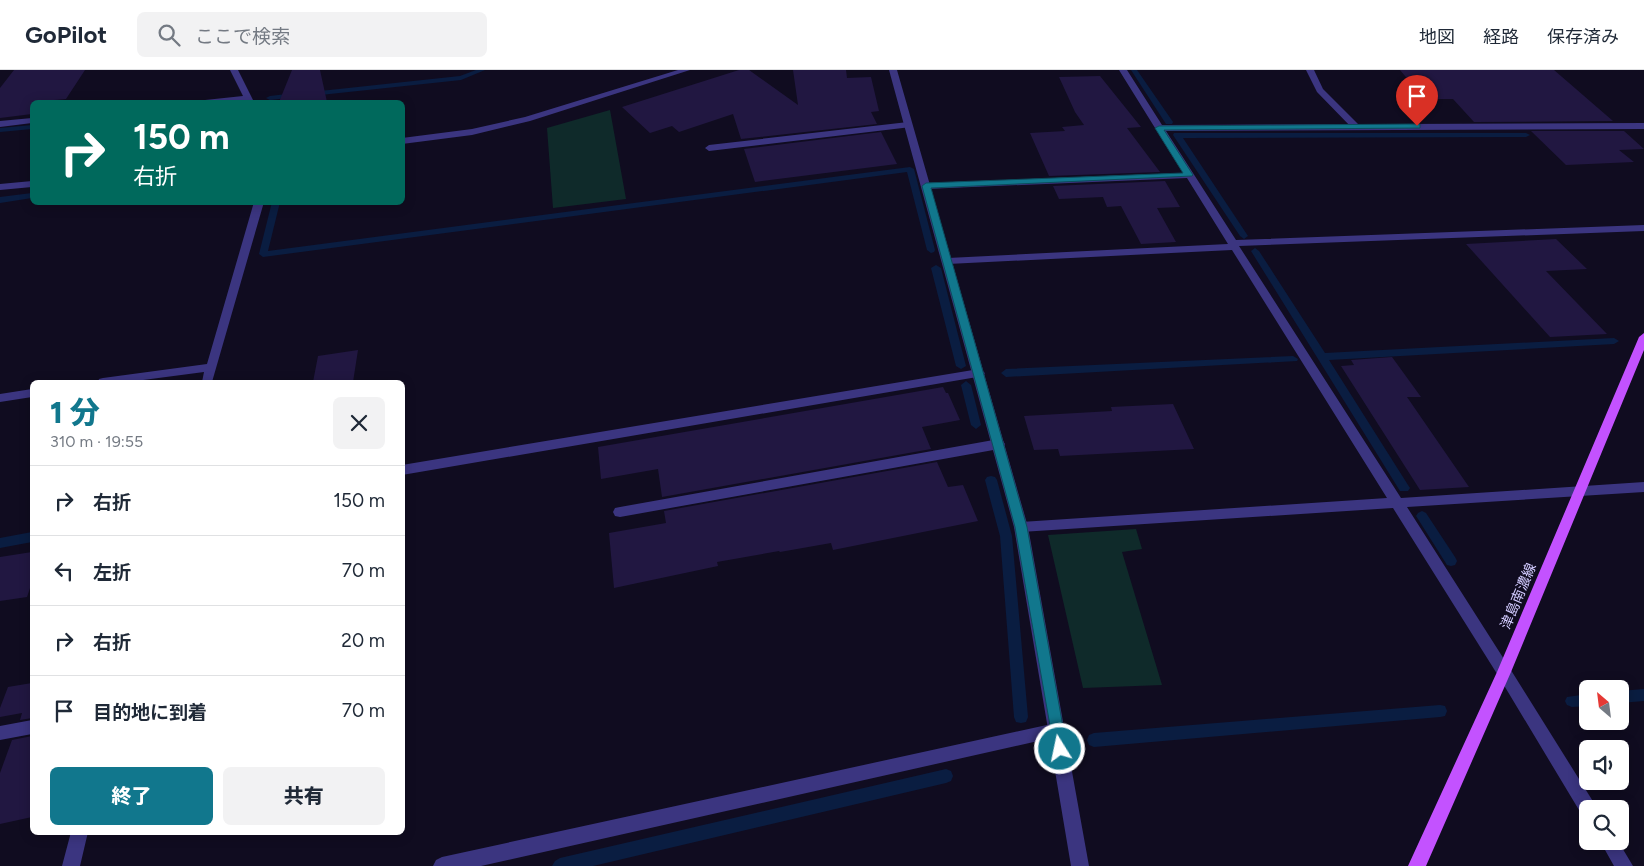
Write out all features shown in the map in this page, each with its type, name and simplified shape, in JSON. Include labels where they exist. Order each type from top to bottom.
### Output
[{"type":"main road","name":"津島南濃線","points":[[1417,866],[1504,672],[1644,337]]},
{"type":"street","points":[[234,70],[249,100]]},
{"type":"street","points":[[405,140],[472,132],[527,119],[686,70]]},
{"type":"street","points":[[893,70],[1021,527],[1080,866]]},
{"type":"street","points":[[1123,70],[1504,672],[1582,800]]},
{"type":"street","points":[[1310,70],[1320,90],[1356,126]]},
{"type":"street","points":[[0,124],[30,121]]},
{"type":"street","points":[[709,148],[908,125]]},
{"type":"street","points":[[1159,128],[1644,126]]},
{"type":"street","points":[[926,186],[1189,175]]},
{"type":"street","points":[[0,188],[30,184]]},
{"type":"street","points":[[208,380],[258,205]]},
{"type":"street","points":[[948,261],[1234,245],[1644,228]]},
{"type":"street","points":[[117,380],[212,366]]},
{"type":"street","points":[[405,469],[979,373]]},
{"type":"street","points":[[0,398],[30,393]]},
{"type":"street","points":[[620,512],[999,444]]},
{"type":"street","points":[[1021,527],[1644,487]]},
{"type":"street","points":[[0,733],[30,727]]},
{"type":"street","points":[[442,866],[1056,730]]},
{"type":"street","points":[[71,866],[79,835]]},
{"type":"street","points":[[1614,850],[1624,866]]},
{"type":"green space","points":[[610,110],[626,199],[553,208],[547,128]]},
{"type":"green space","points":[[1136,529],[1142,549],[1122,552],[1162,685],[1083,688],[1048,535]]},
{"type":"building","points":[[14,70],[85,70],[66,99],[30,100],[30,114],[0,118],[0,88]]},
{"type":"building","points":[[292,70],[320,70],[327,100],[280,100]]},
{"type":"building","points":[[739,70],[749,70],[798,105],[793,70],[846,70],[847,78],[871,77],[879,111],[871,112],[877,124],[741,139],[733,114],[679,132],[672,126],[650,133],[622,107]]},
{"type":"building","points":[[1400,70],[1554,70],[1613,121],[1474,122],[1453,99],[1424,99]]},
{"type":"building","points":[[1100,76],[1141,127],[1127,128],[1160,172],[1049,176],[1030,133],[1065,131],[1062,127],[1084,125],[1075,112],[1059,77]]},
{"type":"building","points":[[1531,131],[1624,131],[1644,149],[1619,150],[1634,162],[1566,165]]},
{"type":"building","points":[[881,132],[897,164],[755,182],[744,149]]},
{"type":"building","points":[[1165,181],[1180,207],[1157,208],[1176,242],[1141,244],[1121,206],[1107,207],[1103,197],[1059,199],[1053,186]]},
{"type":"building","points":[[1556,239],[1587,269],[1546,271],[1607,334],[1550,337],[1466,244]]},
{"type":"building","points":[[358,350],[353,380],[313,380],[318,356]]},
{"type":"building","points":[[1392,357],[1421,397],[1407,397],[1469,487],[1420,490],[1341,366],[1354,365],[1351,360]]},
{"type":"building","points":[[943,387],[946,393],[948,393],[960,420],[922,427],[931,449],[662,497],[658,469],[601,479],[598,447]]},
{"type":"building","points":[[1173,404],[1194,449],[1060,456],[1058,449],[1034,450],[1024,416],[1112,411],[1111,407]]},
{"type":"building","points":[[937,462],[948,487],[963,485],[978,521],[833,550],[831,543],[717,562],[718,566],[614,588],[609,533],[666,523],[664,511]]},
{"type":"building","points":[[30,552],[30,588],[27,597],[0,601],[0,557]]},
{"type":"building","points":[[30,683],[30,718],[20,720],[22,713],[0,717],[0,708],[8,687]]},
{"type":"building","points":[[30,736],[30,817],[0,824],[0,773],[12,740]]},
{"type":"waterway","points":[[311,94],[461,78],[482,70]]},
{"type":"waterway","points":[[1134,70],[1169,122]]},
{"type":"waterway","points":[[270,98],[295,95]]},
{"type":"waterway","points":[[0,130],[30,127]]},
{"type":"waterway","points":[[1177,135],[1244,236]]},
{"type":"waterway","points":[[1178,136],[1526,135]]},
{"type":"waterway","points":[[275,205],[263,254],[910,169],[931,250]]},
{"type":"waterway","points":[[0,200],[30,196]]},
{"type":"waterway","points":[[1255,251],[1404,488]]},
{"type":"waterway","points":[[936,268],[961,366]]},
{"type":"waterway","points":[[1322,357],[1614,341]]},
{"type":"waterway","points":[[1006,373],[1293,359]]},
{"type":"waterway","points":[[966,385],[976,425]]},
{"type":"waterway","points":[[991,480],[1006,536],[1021,717]]},
{"type":"waterway","points":[[1422,516],[1451,561]]},
{"type":"waterway","points":[[0,543],[30,537]]},
{"type":"waterway","points":[[1629,696],[1644,695]]},
{"type":"waterway","points":[[1572,701],[1579,701]]},
{"type":"waterway","points":[[1094,740],[1440,711]]},
{"type":"waterway","points":[[560,866],[946,776]]},
{"type":"route","points":[[1060,749],[1021,527],[959,298],[926,186],[1189,175],[1159,128],[1417,126]]}]
